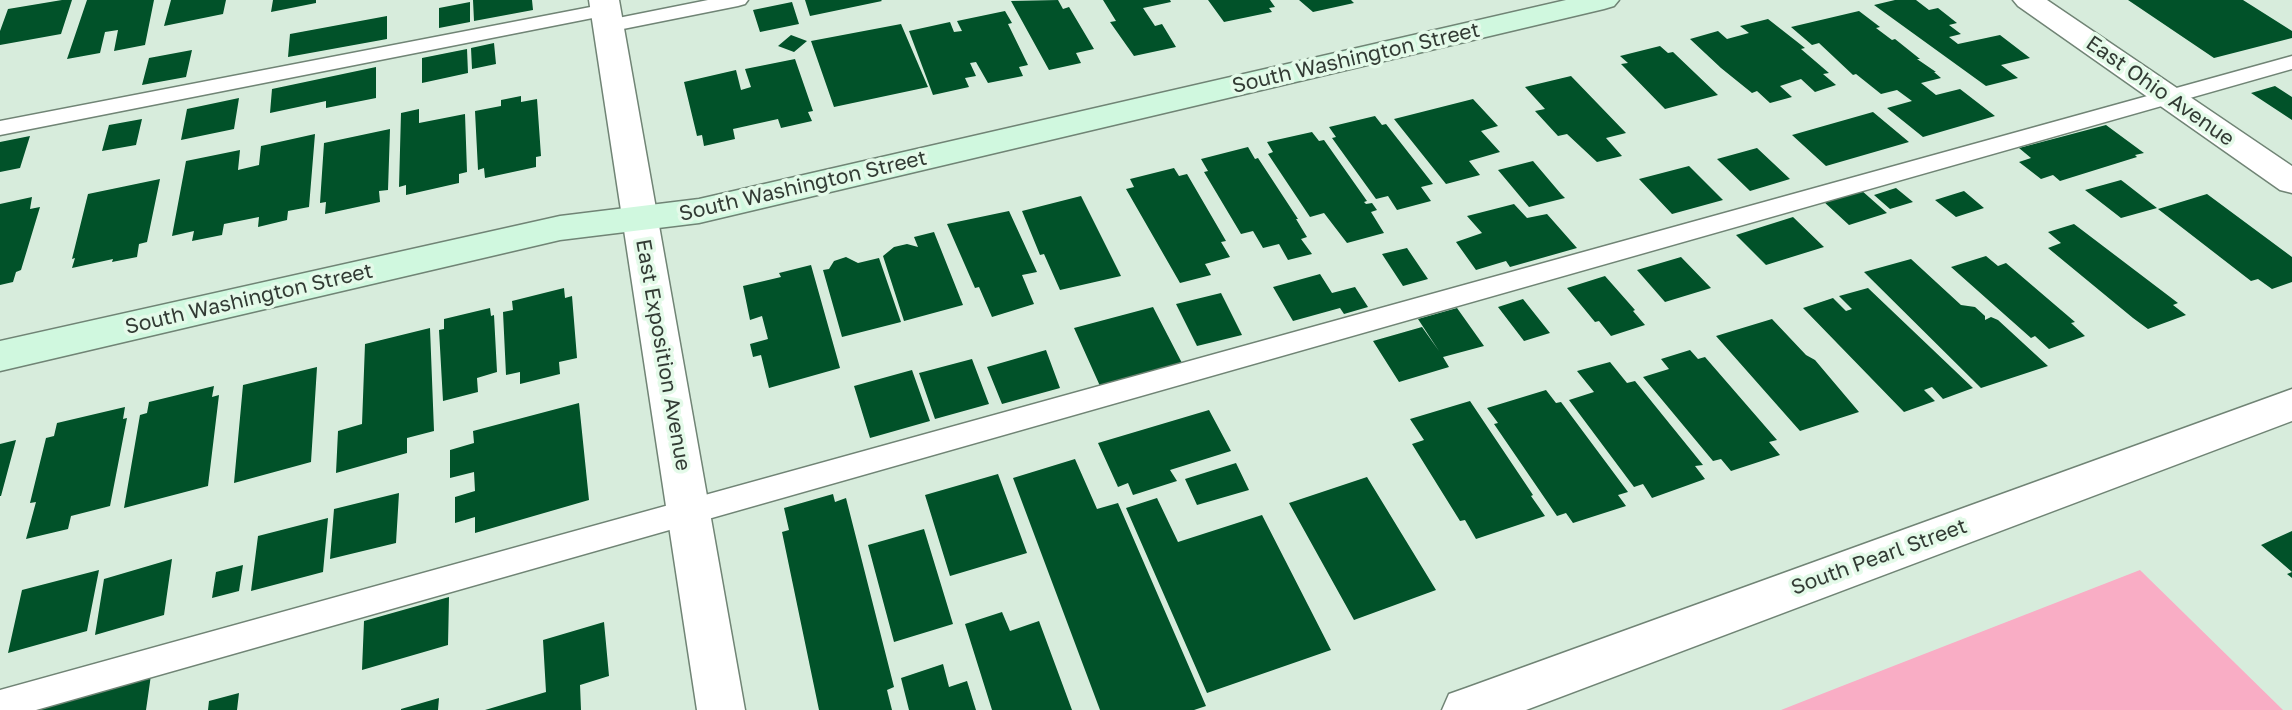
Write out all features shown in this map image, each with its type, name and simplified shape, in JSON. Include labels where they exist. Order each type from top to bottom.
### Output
[{"type":"street","name":"South Washington Street","points":[[0,356],[561,228],[699,211],[1604,0]]},
{"type":"street","name":"East Ohio Avenue","points":[[2028,0],[2292,182]]},
{"type":"street","name":"East Exposition Avenue","points":[[606,12],[721,710]]},
{"type":"street","name":"South Pearl Street","points":[[1466,710],[2292,405]]},
{"type":"lane","points":[[0,128],[606,12],[738,0]]},
{"type":"lane","points":[[0,705],[2292,62]]},
{"type":"shaded area","points":[[2140,570],[2283,710],[1781,710],[1842,686]]},
{"type":"building","points":[[72,0],[61,34],[0,45],[0,31],[8,9]]},
{"type":"building","points":[[87,0],[154,0],[145,45],[114,51],[118,30],[105,32],[100,53],[67,59]]},
{"type":"building","points":[[171,0],[226,0],[223,14],[164,26]]},
{"type":"building","points":[[273,0],[316,0],[316,3],[271,12]]},
{"type":"building","points":[[473,0],[532,0],[533,10],[474,21]]},
{"type":"building","points":[[805,0],[881,0],[882,1],[810,16]]},
{"type":"building","points":[[1058,0],[1063,9],[1069,7],[1094,49],[1076,53],[1081,63],[1049,70],[1011,1]]},
{"type":"building","points":[[1103,0],[1170,0],[1171,2],[1143,8],[1155,26],[1162,24],[1176,47],[1134,56],[1110,22],[1116,21]]},
{"type":"building","points":[[1208,0],[1270,0],[1275,7],[1269,8],[1272,12],[1224,22]]},
{"type":"building","points":[[1299,0],[1351,0],[1354,3],[1313,12]]},
{"type":"building","points":[[1895,0],[1916,0],[1929,10],[1938,8],[1957,23],[1949,25],[1961,34],[1949,37],[1958,44],[2000,35],[2030,58],[2001,65],[2018,78],[1986,86],[1874,5]]},
{"type":"building","points":[[2128,0],[2243,0],[2292,31],[2292,38],[2214,58]]},
{"type":"building","points":[[470,2],[470,22],[439,28],[439,8]]},
{"type":"building","points":[[792,2],[799,24],[760,32],[753,10]]},
{"type":"building","points":[[1005,11],[1012,23],[1008,24],[1028,65],[1019,67],[1023,76],[988,83],[976,62],[970,63],[976,76],[965,78],[969,87],[933,95],[909,31],[950,22],[954,32],[962,31],[957,21]]},
{"type":"building","points":[[1859,11],[1880,27],[1876,28],[1892,40],[1895,39],[1936,72],[1941,78],[1921,83],[1936,95],[1960,89],[1995,116],[1923,137],[1887,108],[1912,101],[1897,90],[1881,94],[1856,74],[1853,75],[1819,43],[1812,45],[1791,27]]},
{"type":"building","points":[[387,16],[387,39],[288,57],[290,34]]},
{"type":"building","points":[[1768,19],[1805,48],[1801,49],[1829,73],[1823,74],[1836,85],[1815,92],[1801,79],[1780,86],[1792,97],[1770,103],[1757,91],[1752,93],[1690,39],[1718,31],[1727,39],[1749,33],[1740,26]]},
{"type":"building","points":[[901,24],[928,87],[834,107],[811,41]]},
{"type":"building","points":[[791,35],[807,41],[794,52],[778,46]]},
{"type":"building","points":[[494,43],[496,64],[472,69],[471,48]]},
{"type":"building","points":[[1660,46],[1668,53],[1673,52],[1718,95],[1665,109],[1621,64],[1628,63],[1620,56]]},
{"type":"building","points":[[467,49],[468,73],[422,83],[422,58]]},
{"type":"building","points":[[192,50],[186,77],[142,85],[149,58]]},
{"type":"building","points":[[795,59],[813,111],[808,112],[812,121],[781,128],[778,119],[733,129],[735,139],[704,146],[702,135],[697,136],[684,82],[736,70],[741,90],[751,87],[745,69]]},
{"type":"building","points":[[376,67],[376,98],[326,108],[326,101],[270,113],[272,89]]},
{"type":"building","points":[[1571,76],[1626,133],[1606,138],[1622,156],[1597,162],[1567,134],[1558,136],[1535,111],[1545,109],[1525,87]]},
{"type":"building","points":[[2275,86],[2292,97],[2292,120],[2251,93]]},
{"type":"building","points":[[521,96],[521,102],[537,99],[541,156],[536,157],[536,167],[485,178],[484,168],[478,170],[475,111],[501,106],[501,100]]},
{"type":"building","points":[[239,98],[234,129],[181,140],[187,109]]},
{"type":"building","points":[[1473,99],[1498,126],[1481,131],[1500,152],[1469,161],[1480,175],[1446,184],[1394,119]]},
{"type":"building","points":[[419,109],[419,123],[465,114],[467,172],[459,174],[459,183],[406,195],[406,185],[399,187],[401,113]]},
{"type":"building","points":[[1873,112],[1909,142],[1826,166],[1792,135]]},
{"type":"building","points":[[1375,116],[1382,125],[1386,124],[1433,184],[1421,187],[1431,201],[1397,210],[1388,196],[1376,199],[1332,138],[1336,137],[1329,127]]},
{"type":"building","points":[[142,119],[136,145],[102,151],[109,125]]},
{"type":"building","points":[[2106,125],[2144,153],[2060,181],[2053,175],[2041,179],[2019,162],[2031,158],[2019,148]]},
{"type":"building","points":[[390,129],[388,190],[379,191],[380,202],[325,214],[326,202],[320,203],[324,143]]},
{"type":"building","points":[[1312,132],[1319,141],[1324,140],[1367,201],[1364,202],[1372,203],[1377,210],[1371,212],[1384,233],[1347,243],[1324,213],[1310,217],[1268,154],[1273,152],[1267,142]]},
{"type":"building","points":[[315,134],[309,207],[288,211],[287,220],[258,227],[259,217],[224,224],[222,235],[192,241],[194,231],[172,236],[186,161],[240,150],[238,170],[259,165],[261,146]]},
{"type":"building","points":[[30,136],[20,168],[0,172],[0,142]]},
{"type":"building","points":[[1248,147],[1298,219],[1307,237],[1301,239],[1312,254],[1288,260],[1279,244],[1263,248],[1253,231],[1241,234],[1204,172],[1208,171],[1201,159]]},
{"type":"building","points":[[1757,148],[1790,179],[1750,191],[1717,159]]},
{"type":"building","points":[[1533,161],[1565,198],[1529,207],[1498,170]]},
{"type":"building","points":[[1689,166],[1723,200],[1672,214],[1639,179]]},
{"type":"building","points":[[1174,168],[1179,176],[1187,174],[1226,241],[1221,242],[1230,257],[1205,264],[1211,275],[1180,283],[1126,189],[1134,187],[1130,179]]},
{"type":"building","points":[[160,179],[147,242],[139,244],[137,257],[72,268],[88,194]]},
{"type":"building","points":[[2121,180],[2157,208],[2121,218],[2085,190]]},
{"type":"building","points":[[1896,188],[1913,202],[1890,209],[1874,195]]},
{"type":"building","points":[[1861,190],[1887,213],[1849,225],[1823,201]]},
{"type":"building","points":[[1964,191],[1984,208],[1956,217],[1935,200]]},
{"type":"building","points":[[2207,194],[2292,257],[2292,282],[2272,289],[2258,279],[2251,281],[2158,209]]},
{"type":"building","points":[[1081,196],[1121,276],[1060,290],[1044,254],[1040,255],[1022,211]]},
{"type":"building","points":[[32,197],[30,209],[40,207],[21,270],[16,272],[13,282],[0,285],[0,204]]},
{"type":"building","points":[[1514,204],[1527,218],[1547,214],[1577,248],[1510,267],[1506,261],[1476,270],[1456,242],[1482,233],[1467,216]]},
{"type":"building","points":[[1009,211],[1037,272],[1022,275],[1034,304],[992,317],[979,287],[975,288],[947,224]]},
{"type":"building","points":[[1793,217],[1824,247],[1766,265],[1736,235]]},
{"type":"building","points":[[2074,224],[2178,303],[2173,305],[2186,315],[2148,329],[2133,318],[2048,248],[2061,243],[2048,232]]},
{"type":"building","points":[[934,232],[963,305],[904,321],[883,256],[894,247],[907,244],[918,247],[914,237]]},
{"type":"building","points":[[1407,248],[1428,279],[1403,286],[1382,254]]},
{"type":"building","points":[[1986,256],[1998,266],[2006,263],[2075,322],[2071,323],[2085,336],[2049,349],[2035,336],[2031,338],[1951,267]]},
{"type":"building","points":[[846,257],[858,263],[879,258],[901,322],[842,337],[823,270],[829,269],[834,261]]},
{"type":"building","points":[[1681,257],[1711,288],[1665,302],[1637,270]]},
{"type":"building","points":[[1911,259],[1961,305],[1975,307],[1985,316],[1985,320],[1991,317],[1998,320],[2048,366],[1981,388],[1864,272]]},
{"type":"building","points":[[811,265],[840,368],[769,388],[761,355],[753,357],[750,344],[768,339],[762,316],[750,320],[743,286],[781,277],[779,273]]},
{"type":"building","points":[[1320,274],[1332,293],[1355,287],[1368,307],[1344,314],[1340,308],[1293,321],[1273,287]]},
{"type":"building","points":[[1605,276],[1645,325],[1611,336],[1599,321],[1595,322],[1567,288]]},
{"type":"building","points":[[564,288],[565,298],[572,296],[577,358],[559,362],[560,374],[520,384],[520,372],[506,375],[503,312],[513,310],[512,301]]},
{"type":"building","points":[[1868,288],[1973,388],[1943,399],[1932,387],[1924,390],[1935,401],[1904,412],[1803,308],[1833,298],[1846,311],[1852,309],[1839,296]]},
{"type":"building","points":[[1221,293],[1242,335],[1197,346],[1176,304]]},
{"type":"building","points":[[1523,299],[1550,333],[1524,341],[1498,307]]},
{"type":"building","points":[[1153,307],[1182,363],[1100,386],[1074,328]]},
{"type":"building","points":[[490,308],[491,316],[494,315],[497,372],[477,378],[478,392],[443,401],[439,330],[444,329],[444,319]]},
{"type":"building","points":[[1457,308],[1484,346],[1443,357],[1449,367],[1399,382],[1373,341],[1422,327],[1439,351],[1418,319]]},
{"type":"building","points":[[1772,319],[1806,355],[1815,360],[1859,412],[1800,431],[1716,336]]},
{"type":"building","points":[[430,328],[434,431],[407,438],[407,453],[336,473],[338,431],[362,424],[365,344]]},
{"type":"building","points":[[1046,350],[1060,388],[1002,404],[987,367]]},
{"type":"building","points":[[1690,350],[1698,359],[1705,357],[1777,440],[1769,442],[1780,455],[1731,471],[1721,459],[1713,461],[1643,377],[1669,369],[1661,359]]},
{"type":"building","points":[[972,359],[989,404],[935,419],[919,373]]},
{"type":"building","points":[[1610,362],[1627,383],[1635,381],[1703,465],[1695,466],[1705,479],[1652,498],[1643,484],[1634,487],[1569,400],[1594,392],[1577,371]]},
{"type":"building","points":[[317,367],[311,462],[234,483],[243,385]]},
{"type":"building","points":[[912,370],[930,421],[870,438],[854,386]]},
{"type":"building","points":[[214,386],[212,397],[219,395],[208,486],[124,508],[140,415],[147,413],[149,402]]},
{"type":"building","points":[[1546,390],[1556,403],[1561,402],[1628,492],[1618,495],[1626,506],[1573,523],[1566,513],[1557,516],[1494,424],[1498,423],[1487,408]]},
{"type":"building","points":[[1470,401],[1545,516],[1476,539],[1465,520],[1460,521],[1412,444],[1424,440],[1410,419]]},
{"type":"building","points":[[579,403],[589,500],[475,533],[475,517],[455,523],[455,497],[475,491],[474,472],[450,478],[450,450],[474,443],[473,431]]},
{"type":"building","points":[[125,407],[123,419],[127,418],[110,506],[71,516],[68,529],[26,539],[36,502],[30,503],[46,438],[54,436],[57,423]]},
{"type":"building","points":[[1209,410],[1231,451],[1170,470],[1177,481],[1133,495],[1128,483],[1118,487],[1098,443]]},
{"type":"building","points":[[16,440],[1,496],[0,496],[0,444]]},
{"type":"building","points":[[1075,459],[1097,509],[1118,503],[1206,706],[1194,710],[1100,710],[1013,478]]},
{"type":"building","points":[[1236,463],[1249,490],[1197,505],[1185,479]]},
{"type":"building","points":[[998,474],[1027,553],[950,576],[925,495]]},
{"type":"building","points":[[1367,477],[1436,590],[1354,620],[1289,503]]},
{"type":"building","points":[[399,493],[396,543],[330,559],[334,509]]},
{"type":"building","points":[[833,494],[835,502],[846,498],[894,687],[887,690],[892,710],[819,710],[782,532],[789,530],[784,508]]},
{"type":"building","points":[[1157,498],[1178,542],[1262,515],[1331,650],[1207,693],[1126,508]]},
{"type":"building","points":[[328,518],[323,572],[251,591],[258,536]]},
{"type":"building","points":[[924,529],[953,624],[894,642],[868,545]]},
{"type":"building","points":[[2292,531],[2292,572],[2261,545]]},
{"type":"building","points":[[172,559],[164,615],[95,635],[104,579]]},
{"type":"building","points":[[243,565],[239,591],[212,598],[216,572]]},
{"type":"building","points":[[99,570],[87,631],[8,653],[22,590]]},
{"type":"building","points":[[449,597],[448,645],[362,670],[364,621]]},
{"type":"building","points":[[1002,612],[1010,631],[1039,621],[1072,710],[992,710],[965,624]]},
{"type":"building","points":[[604,622],[609,676],[580,685],[581,710],[485,710],[546,692],[543,640]]},
{"type":"building","points":[[943,664],[949,687],[967,681],[976,710],[909,710],[901,678]]},
{"type":"building","points":[[151,675],[146,710],[38,710],[38,709]]},
{"type":"building","points":[[239,693],[237,710],[208,710],[209,701]]},
{"type":"building","points":[[439,698],[438,710],[401,710],[401,709]]}]
